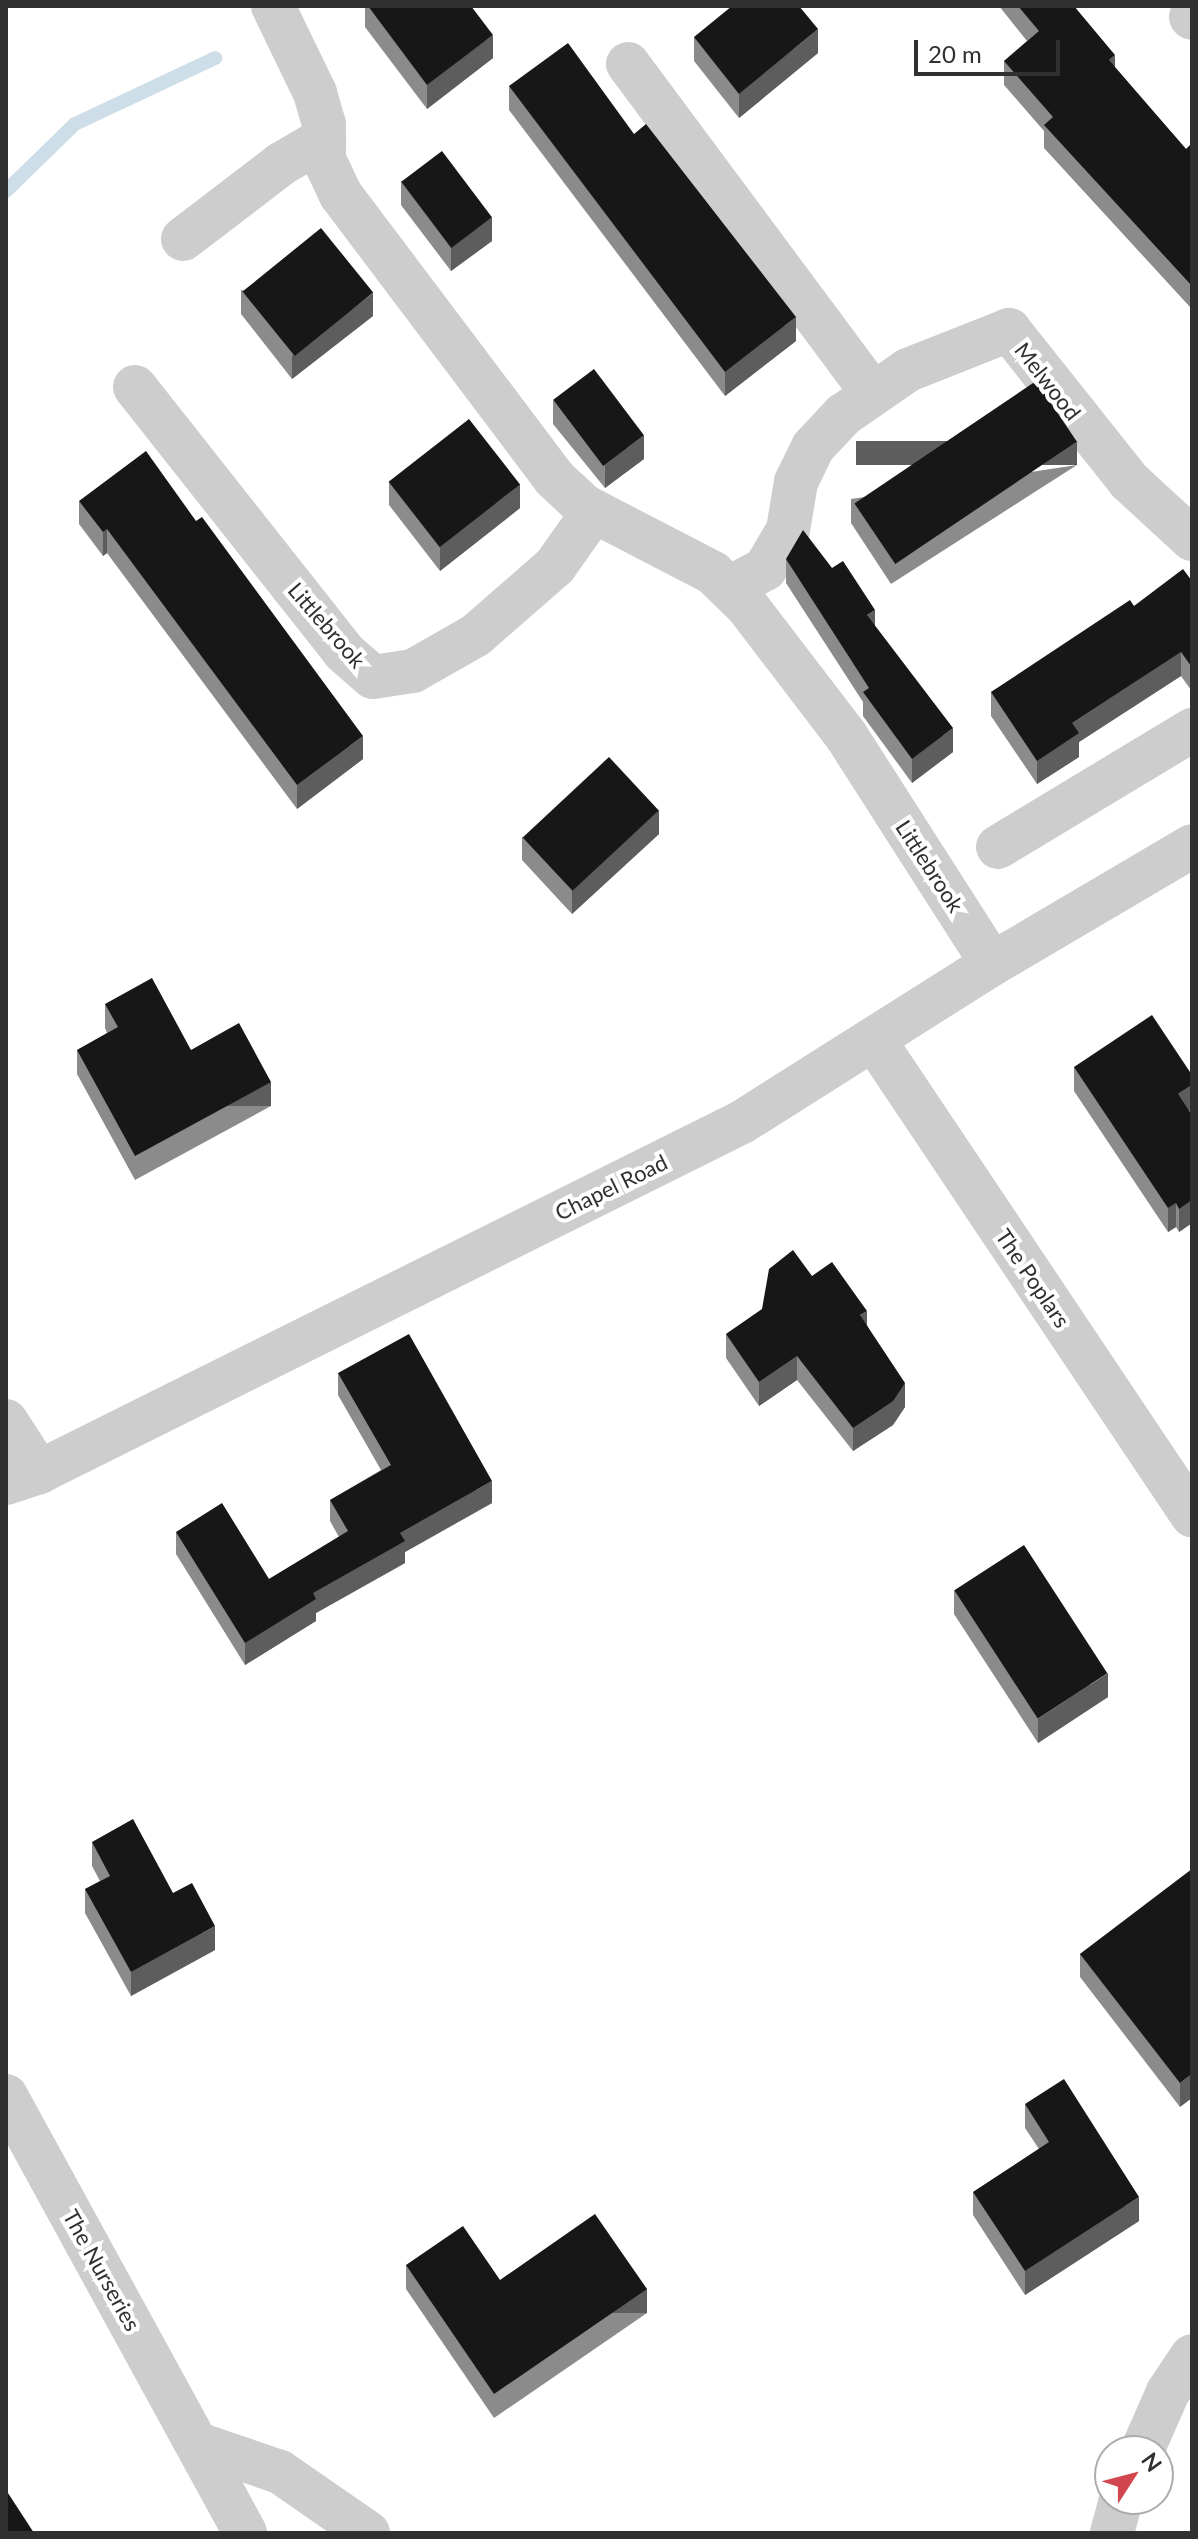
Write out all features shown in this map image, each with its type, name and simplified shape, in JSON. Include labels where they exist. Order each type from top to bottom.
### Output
[{"type":"street","name":"Littlebrook","points":[[273,6],[315,93],[324,139],[324,159],[341,195],[554,478],[594,511],[671,547],[729,588],[779,644],[847,737],[992,964]]},
{"type":"street","points":[[628,64],[873,394]]},
{"type":"street","points":[[183,239],[281,164],[324,139]]},
{"type":"street","name":"Melwood","points":[[729,588],[765,569],[788,530],[796,482],[813,447],[873,394],[908,370],[1009,330],[1129,481],[1192,539]]},
{"type":"street","name":"Littlebrook","points":[[135,387],[344,652],[373,677],[413,671],[476,635],[555,566],[594,511]]},
{"type":"street","points":[[998,847],[1192,730]]},
{"type":"street","name":"Chapel Road","points":[[23,1478],[742,1122],[992,964],[1192,846]]},
{"type":"street","name":"The Poplars","points":[[874,1040],[1192,1515]]},
{"type":"street","points":[[6,1421],[23,1478]]},
{"type":"street","name":"The Nurseries","points":[[6,2096],[245,2533]]},
{"type":"street","points":[[1149,2435],[1168,2392],[1192,2356]]},
{"type":"street","points":[[198,2444],[280,2472],[368,2533]]},
{"type":"building","points":[[368,6],[471,6],[493,35],[427,85]]},
{"type":"building","points":[[732,6],[799,6],[818,29],[739,94],[694,37]]},
{"type":"building","points":[[1018,6],[1074,6],[1115,55],[1109,60],[1186,149],[1190,145],[1192,147],[1192,286],[1044,125],[1053,117],[1004,61],[1039,31]]},
{"type":"building","points":[[568,43],[634,134],[646,124],[796,317],[725,372],[509,86]]},
{"type":"building","points":[[442,151],[492,217],[451,248],[401,182]]},
{"type":"building","points":[[321,228],[373,293],[295,356],[243,292]]},
{"type":"building","points":[[594,369],[644,435],[603,466],[553,400]]},
{"type":"building","points":[[1036,381],[1077,442],[895,564],[854,503]]},
{"type":"building","points":[[469,419],[520,484],[440,547],[389,482]]},
{"type":"building","points":[[146,451],[196,521],[202,517],[363,736],[297,785],[107,529],[103,532],[79,501]]},
{"type":"building","points":[[803,530],[832,568],[843,561],[875,610],[867,615],[953,728],[912,759],[863,692],[869,688],[786,559]]},
{"type":"building","points":[[1183,569],[1192,581],[1192,665],[1181,652],[1072,723],[1079,733],[1037,761],[991,692],[1130,600],[1134,606]]},
{"type":"building","points":[[609,757],[659,810],[572,891],[523,837]]},
{"type":"building","points":[[152,978],[191,1050],[239,1023],[271,1082],[135,1156],[77,1050],[118,1027],[105,1004]]},
{"type":"building","points":[[1152,1015],[1192,1075],[1192,1085],[1178,1094],[1192,1115],[1192,1200],[1179,1209],[1176,1203],[1168,1208],[1074,1067]]},
{"type":"building","points":[[793,1250],[812,1276],[832,1262],[867,1311],[860,1315],[905,1383],[893,1401],[853,1428],[797,1356],[759,1382],[726,1334],[762,1309],[769,1269]]},
{"type":"building","points":[[409,1334],[492,1481],[400,1533],[405,1541],[313,1593],[316,1599],[245,1643],[176,1532],[222,1503],[269,1579],[348,1531],[330,1500],[391,1465],[338,1373]]},
{"type":"building","points":[[1024,1545],[1107,1673],[1038,1719],[954,1590]]},
{"type":"building","points":[[133,1819],[173,1893],[192,1883],[215,1926],[131,1972],[85,1889],[110,1876],[92,1842]]},
{"type":"building","points":[[1192,1869],[1192,2074],[1180,2083],[1080,1954]]},
{"type":"building","points":[[1064,2079],[1139,2197],[1025,2271],[973,2192],[1049,2142],[1025,2104]]},
{"type":"building","points":[[595,2214],[647,2289],[494,2394],[406,2265],[463,2226],[500,2280]]},
{"type":"building","points":[[6,2490],[34,2533],[6,2533]]},
{"type":"waterway","points":[[6,191],[75,124],[215,58]]}]
